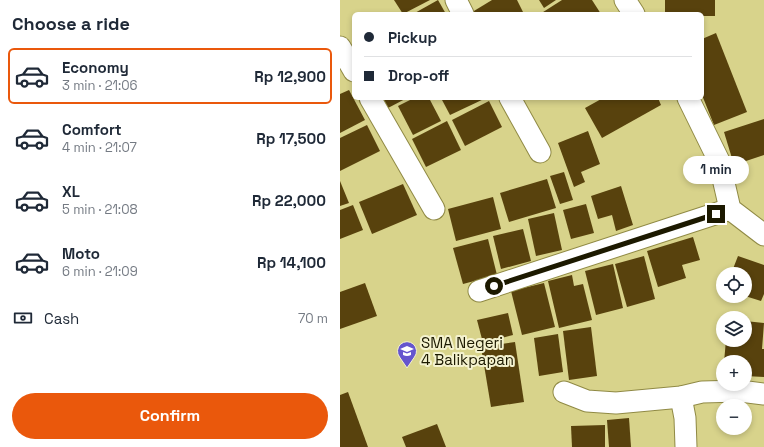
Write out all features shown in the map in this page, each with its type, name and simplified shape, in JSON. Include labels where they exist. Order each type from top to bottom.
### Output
[{"type":"street","points":[[456,0],[462,12]]},
{"type":"street","points":[[625,0],[633,12]]},
{"type":"street","points":[[340,47],[352,68]]},
{"type":"street","points":[[371,100],[434,209]]},
{"type":"street","points":[[511,100],[540,152]]},
{"type":"street","points":[[689,100],[719,161],[733,211],[764,235]]},
{"type":"street","points":[[479,291],[733,211]]},
{"type":"street","points":[[564,392],[587,401],[616,403],[740,391],[764,394]]},
{"type":"street","points":[[686,447],[685,418],[690,395]]},
{"type":"building","points":[[394,0],[430,0],[407,12],[402,12]]},
{"type":"building","points":[[438,0],[445,12],[417,12]]},
{"type":"building","points":[[492,0],[517,0],[523,12],[472,12]]},
{"type":"building","points":[[539,0],[556,0],[544,8]]},
{"type":"building","points":[[562,0],[592,0],[600,12],[543,12]]},
{"type":"building","points":[[665,0],[715,0],[715,16],[704,16],[704,12],[665,12]]},
{"type":"building","points":[[716,33],[747,112],[714,125],[704,100],[704,38]]},
{"type":"building","points":[[349,90],[352,96],[352,100],[354,100],[365,120],[340,133],[340,94]]},
{"type":"building","points":[[384,100],[403,100],[388,108]]},
{"type":"building","points":[[410,100],[430,100],[441,121],[413,135],[398,106]]},
{"type":"building","points":[[442,100],[482,100],[450,115]]},
{"type":"building","points":[[599,100],[659,100],[661,105],[602,138],[585,108]]},
{"type":"building","points":[[489,101],[502,127],[465,146],[452,120]]},
{"type":"building","points":[[764,119],[764,155],[734,165],[724,132]]},
{"type":"building","points":[[447,121],[461,150],[426,167],[412,139]]},
{"type":"building","points":[[367,125],[380,151],[340,171],[340,138]]},
{"type":"building","points":[[588,131],[600,164],[581,172],[585,182],[574,187],[558,143]]},
{"type":"building","points":[[564,172],[573,200],[560,204],[550,176]]},
{"type":"building","points":[[547,179],[556,208],[509,222],[500,193]]},
{"type":"building","points":[[340,181],[349,203],[340,206]]},
{"type":"building","points":[[403,184],[417,215],[372,234],[359,202]]},
{"type":"building","points":[[621,186],[633,225],[616,231],[612,215],[598,219],[591,196]]},
{"type":"building","points":[[493,197],[501,229],[456,241],[448,209]]},
{"type":"building","points":[[586,204],[594,233],[571,239],[563,210]]},
{"type":"building","points":[[353,205],[363,230],[340,239],[340,210]]},
{"type":"building","points":[[554,213],[562,250],[536,256],[528,219]]},
{"type":"building","points":[[523,229],[531,261],[501,269],[493,236]]},
{"type":"building","points":[[693,237],[700,260],[682,265],[686,278],[658,287],[647,251]]},
{"type":"building","points":[[488,239],[497,275],[463,284],[453,248]]},
{"type":"building","points":[[644,256],[655,299],[627,307],[615,264]]},
{"type":"building","points":[[738,256],[764,265],[764,294],[761,301],[752,298],[752,267],[734,267]]},
{"type":"building","points":[[613,264],[623,308],[596,315],[585,271]]},
{"type":"building","points":[[572,275],[574,286],[583,284],[592,320],[559,328],[548,281]]},
{"type":"building","points":[[365,283],[377,316],[340,329],[340,292]]},
{"type":"building","points":[[544,283],[555,327],[522,335],[511,291]]},
{"type":"building","points":[[508,313],[513,335],[483,343],[477,320]]},
{"type":"building","points":[[752,322],[764,323],[762,349],[764,349],[764,377],[752,376],[752,355],[725,355],[725,347],[752,347]]},
{"type":"building","points":[[591,327],[597,376],[569,380],[563,331]]},
{"type":"building","points":[[558,334],[563,372],[539,376],[534,338]]},
{"type":"building","points":[[515,342],[524,402],[491,407],[481,347]]},
{"type":"building","points":[[348,392],[368,447],[340,447],[340,395]]},
{"type":"building","points":[[629,418],[631,447],[609,447],[607,420]]},
{"type":"building","points":[[437,424],[446,447],[406,447],[402,437]]},
{"type":"building","points":[[605,425],[605,447],[572,447],[571,426]]},
{"type":"place","name":"SMA Negeri 4 Balikpapan","points":[[407,368]]},
{"type":"route","points":[[494,286],[716,214]]}]
